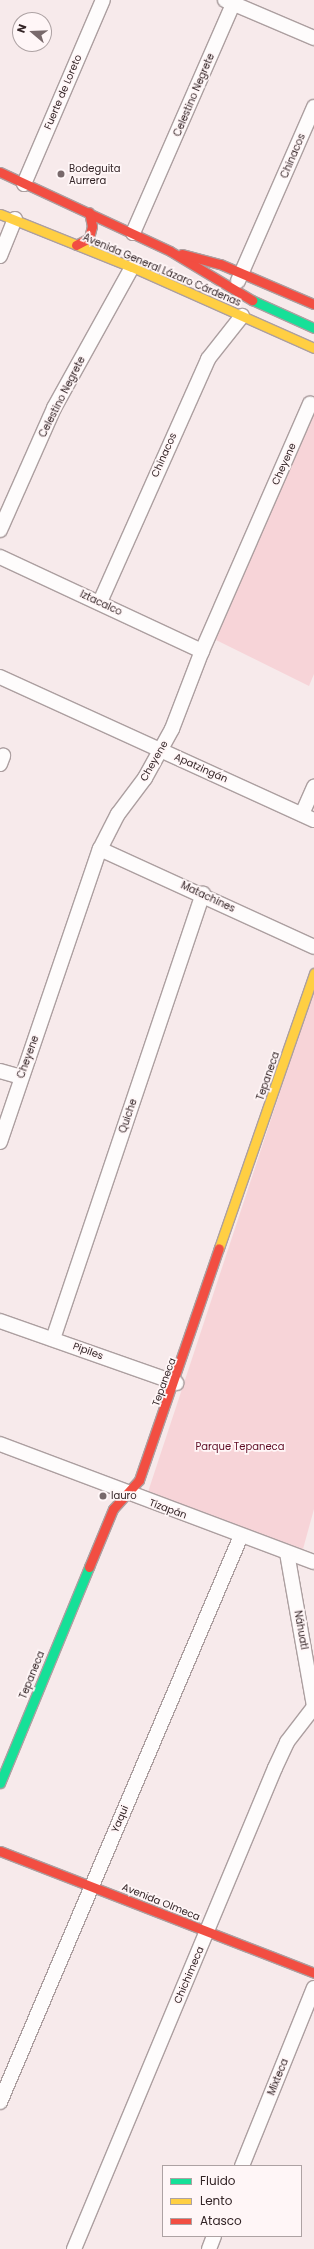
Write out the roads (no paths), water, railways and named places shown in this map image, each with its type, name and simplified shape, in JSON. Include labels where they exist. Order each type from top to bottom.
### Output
[{"type":"street","name":"Fuerte de Loreto","points":[[24,184],[103,0]]},
{"type":"street","points":[[231,1],[314,38]]},
{"type":"street","name":"Celestino Negrete","points":[[133,233],[231,1]]},
{"type":"street","name":"Chinacos","points":[[233,291],[314,107]]},
{"type":"street","name":"Avenida General Lázaro Cárdenas","points":[[0,172],[89,212],[170,251],[233,291],[314,328]]},
{"type":"street","points":[[76,245],[89,238],[92,226],[89,212]]},
{"type":"street","name":"Avenida General Lázaro Cárdenas","points":[[0,214],[132,267],[314,348]]},
{"type":"street","points":[[0,256],[15,219]]},
{"type":"street","points":[[170,251],[242,273],[314,304]]},
{"type":"street","name":"Celestino Negrete","points":[[0,530],[54,408],[132,267]]},
{"type":"street","name":"Chinacos","points":[[100,602],[208,359],[242,316]]},
{"type":"street","name":"Cheyene","points":[[0,1142],[100,849],[114,819],[145,778],[160,750],[310,404]]},
{"type":"street","name":"Iztacalco","points":[[0,557],[100,602],[202,651]]},
{"type":"street","name":"Apatzingán","points":[[0,677],[308,817]]},
{"type":"street","points":[[308,817],[314,787]]},
{"type":"street","name":"Matachines","points":[[100,849],[203,894],[314,947]]},
{"type":"street","name":"Quiche","points":[[53,1339],[203,894]]},
{"type":"street","name":"Tepaneca","points":[[0,1783],[113,1509],[139,1480],[176,1383],[314,973]]},
{"type":"street","points":[[0,1071],[21,1077]]},
{"type":"street","name":"Pipiles","points":[[0,1321],[176,1383]]},
{"type":"street","name":"Tizapán","points":[[1,1448],[314,1562]]},
{"type":"street","name":"Yaqui","points":[[0,2102],[241,1536]]},
{"type":"street","name":"Náhuatl","points":[[287,1553],[314,1706]]},
{"type":"street","name":"Chichimeca","points":[[74,2249],[287,1742],[314,1706]]},
{"type":"street","name":"Avenida Olmeca","points":[[0,1851],[314,1973]]},
{"type":"street","name":"Mixteca","points":[[242,2165],[314,1988]]},
{"type":"street","points":[[209,2249],[214,2237]]},
{"type":"place","name":"Bodeguita Aurrera","points":[[61,174]]},
{"type":"place","name":"lauro","points":[[103,1496]]},
{"type":"park label","name":"Parque Tepaneca","points":[[240,1447]]}]
